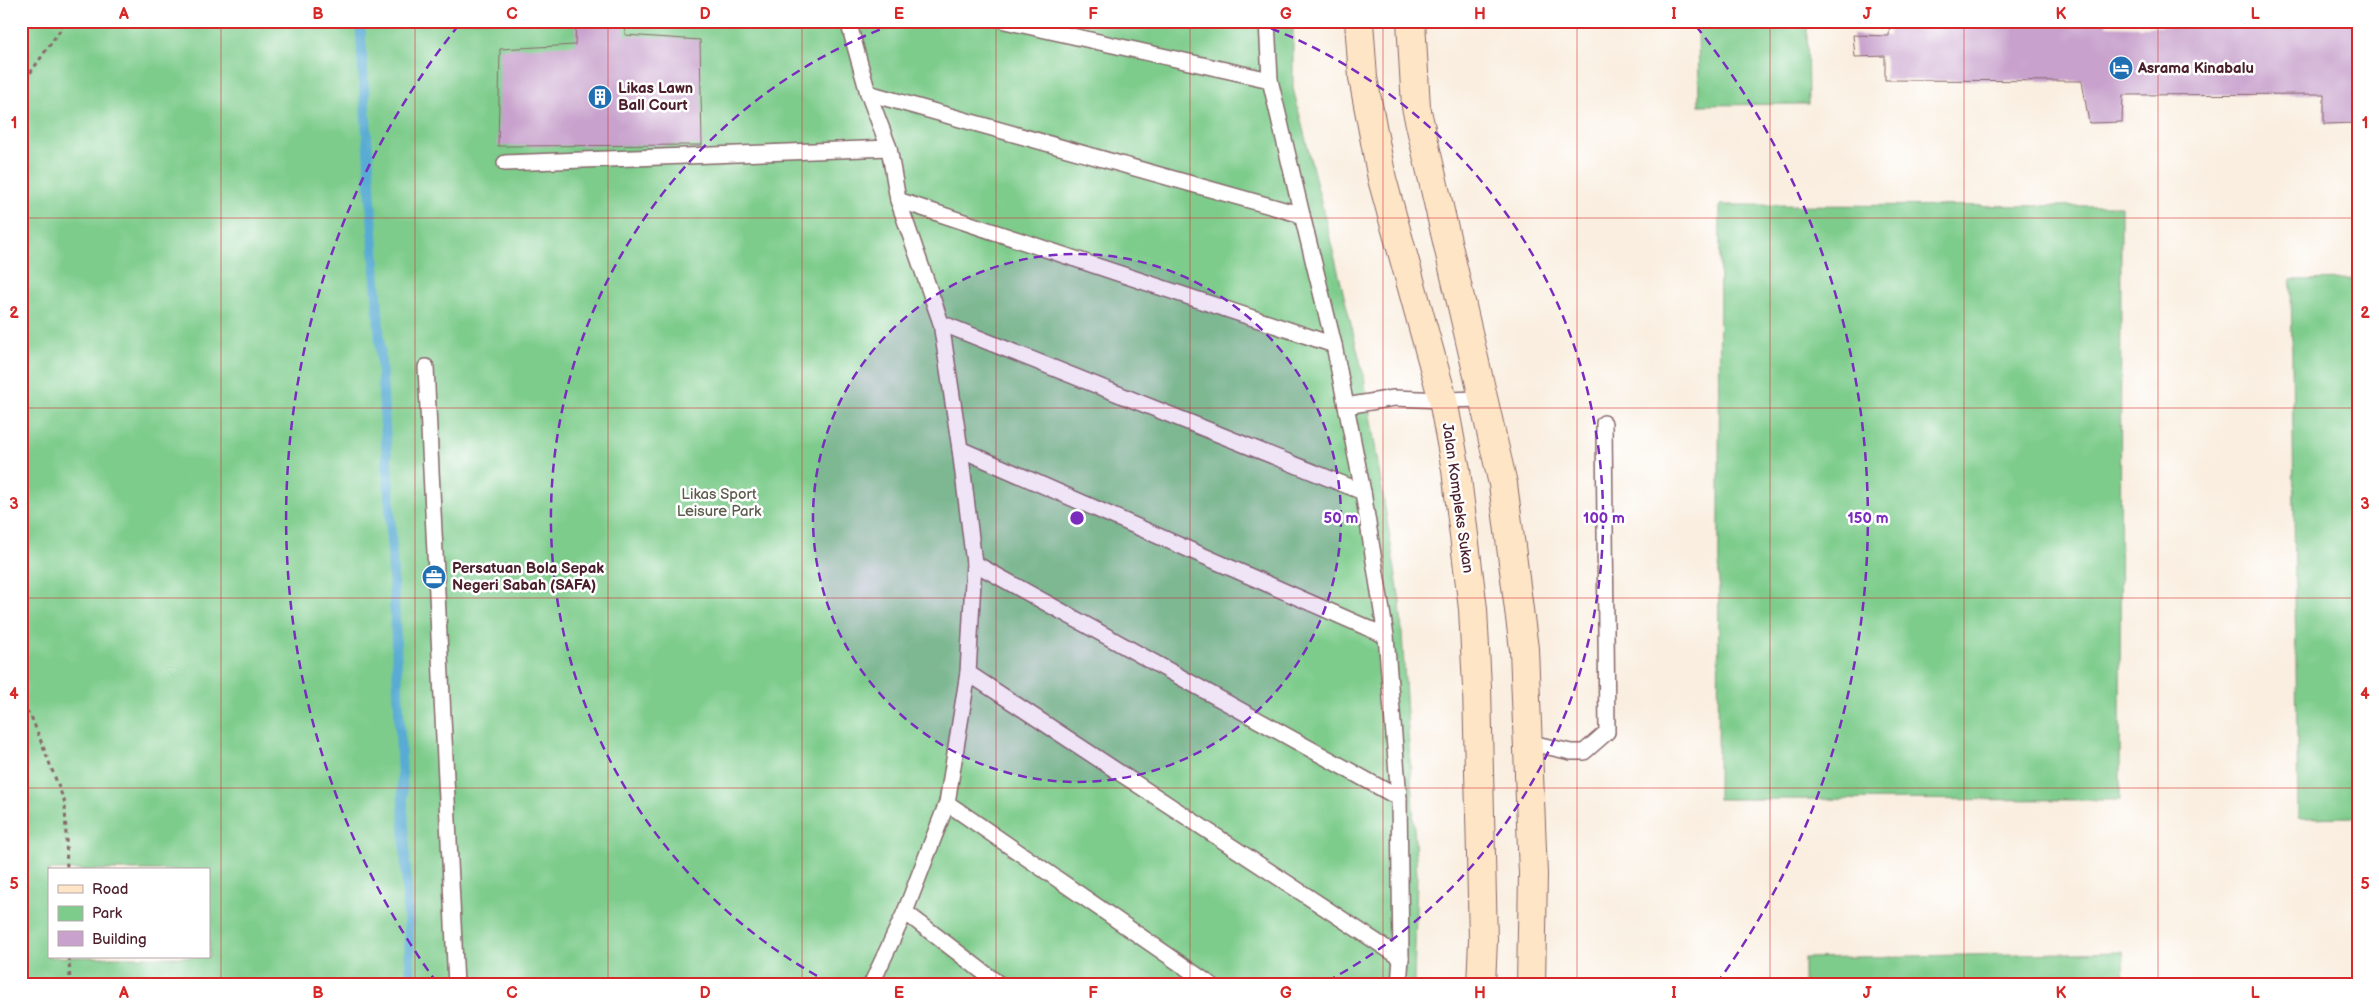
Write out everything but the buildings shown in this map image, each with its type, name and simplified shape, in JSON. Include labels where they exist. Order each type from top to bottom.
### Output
[{"type":"main road","name":"Jalan Kompleks Sukan","points":[[1360,21],[1363,78],[1382,179],[1444,400],[1456,470],[1473,619],[1477,687],[1483,940],[1481,985]]},
{"type":"main road","points":[[1411,21],[1416,107],[1503,484],[1524,648],[1533,874],[1531,985]]},
{"type":"lane","points":[[848,21],[868,93],[889,148],[898,200],[941,324],[960,448],[974,563],[968,673],[947,803],[905,912],[871,985]]},
{"type":"lane","points":[[1005,21],[1270,80]]},
{"type":"lane","points":[[1267,21],[1270,80],[1334,345],[1363,492],[1386,636],[1399,798],[1401,958],[1399,985]]},
{"type":"lane","points":[[868,93],[1302,215]]},
{"type":"lane","points":[[505,163],[889,148]]},
{"type":"lane","points":[[898,200],[1334,345]]},
{"type":"lane","points":[[941,324],[1363,492]]},
{"type":"lane","points":[[426,367],[456,985]]},
{"type":"lane","points":[[1346,406],[1394,398],[1483,399]]},
{"type":"lane","points":[[1527,742],[1571,752],[1584,752],[1608,732],[1604,423]]},
{"type":"lane","points":[[960,448],[1386,636]]},
{"type":"lane","points":[[974,563],[1399,798]]},
{"type":"lane","points":[[968,673],[1401,958]]},
{"type":"lane","points":[[947,803],[1211,985]]},
{"type":"lane","points":[[905,912],[1000,985]]},
{"type":"path","points":[[21,86],[61,29],[63,21]]},
{"type":"path","points":[[21,705],[31,716],[65,803],[66,868]]},
{"type":"path","points":[[69,958],[70,985]]},
{"type":"green space","name":"Likas Sport Leisure Park","points":[[21,21],[1293,21],[1293,88],[1364,377],[1400,601],[1417,874],[1414,985],[21,985]]},
{"type":"green space","points":[[1698,21],[1807,21],[1808,104],[1699,105]]},
{"type":"green space","points":[[1720,205],[2121,206],[2120,800],[1718,799]]},
{"type":"green space","points":[[2358,279],[2358,817],[2298,818],[2291,280]]},
{"type":"green space","points":[[2123,952],[2124,985],[1804,985],[1804,958]]},
{"type":"waterway","points":[[360,21],[390,507],[411,985]]},
{"type":"place","name":"Asrama Kinabalu","points":[[2121,68]]},
{"type":"place","name":"Likas Lawn Ball Court","points":[[600,97]]},
{"type":"place","name":"Persatuan Bola Sepak Negeri Sabah (SAFA)","points":[[434,577]]}]
